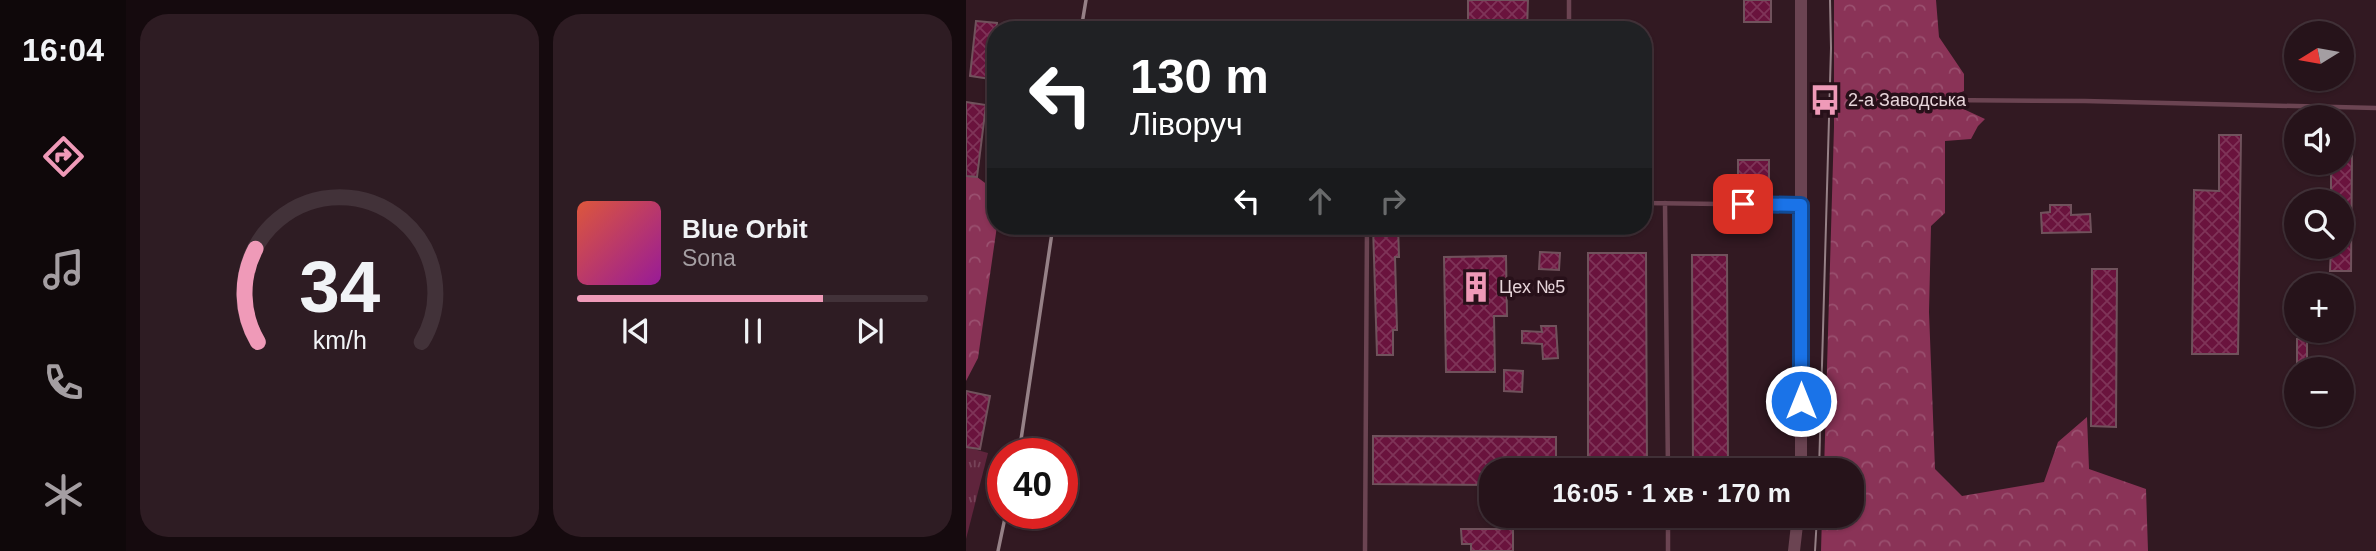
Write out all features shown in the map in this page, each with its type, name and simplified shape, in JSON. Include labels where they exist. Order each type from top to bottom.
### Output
[{"type":"street","points":[[1801,0],[1801,458]]},
{"type":"street","points":[[1794,551],[1797,528]]},
{"type":"lane","points":[[1569,0],[1569,21]]},
{"type":"lane","points":[[1941,100],[2376,108]]},
{"type":"lane","points":[[1652,203],[1801,205]]},
{"type":"lane","points":[[1665,203],[1668,458]]},
{"type":"lane","points":[[1365,551],[1367,235]]},
{"type":"lane","points":[[1668,528],[1668,551]]},
{"type":"green space","points":[[1834,0],[1936,0],[1939,37],[1964,74],[1964,91],[1936,102],[1957,106],[1985,119],[1971,139],[1945,141],[1945,213],[1931,226],[1929,312],[1935,469],[1962,496],[2044,482],[2058,442],[2087,417],[2089,469],[2146,489],[2148,551],[1821,551],[1822,528],[1864,528],[1864,458],[1824,458],[1834,127]]},
{"type":"green space","points":[[966,176],[977,177],[987,184],[987,235],[996,235],[978,358],[966,381]]},
{"type":"green space","points":[[966,447],[987,453],[987,457],[966,539]]},
{"type":"building","points":[[1468,0],[1528,0],[1527,21],[1468,21]]},
{"type":"building","points":[[1744,0],[1771,0],[1771,22],[1744,22]]},
{"type":"building","points":[[976,21],[987,22],[987,78],[970,76]]},
{"type":"building","points":[[966,102],[986,105],[977,177],[966,176]]},
{"type":"building","points":[[2219,135],[2241,135],[2238,354],[2192,354],[2194,190],[2219,191]]},
{"type":"building","points":[[1738,160],[1769,160],[1769,195],[1738,195]]},
{"type":"building","points":[[2331,175],[2352,175],[2352,189],[2331,189]]},
{"type":"building","points":[[2050,205],[2071,205],[2071,215],[2090,214],[2091,232],[2042,233],[2041,213],[2050,212]]},
{"type":"building","points":[[1373,235],[1398,235],[1399,257],[1395,257],[1397,330],[1393,330],[1393,355],[1377,355]]},
{"type":"building","points":[[1540,252],[1560,253],[1559,270],[1539,269]]},
{"type":"building","points":[[1588,253],[1646,253],[1647,458],[1588,458]]},
{"type":"building","points":[[1692,255],[1727,255],[1728,458],[1693,458]]},
{"type":"building","name":"Цех №5","points":[[1506,256],[1507,316],[1494,316],[1495,372],[1446,372],[1444,257]]},
{"type":"building","points":[[2330,259],[2351,259],[2351,271],[2330,271]]},
{"type":"building","points":[[2092,269],[2117,269],[2116,427],[2091,426]]},
{"type":"building","points":[[1541,326],[1556,326],[1558,358],[1543,359],[1542,344],[1522,343],[1522,331],[1542,332]]},
{"type":"building","points":[[2297,343],[2307,343],[2307,357],[2297,357]]},
{"type":"building","points":[[1504,370],[1523,371],[1522,392],[1504,391]]},
{"type":"building","points":[[966,391],[990,396],[980,449],[966,447]]},
{"type":"building","points":[[1373,436],[1556,437],[1556,458],[1479,458],[1479,485],[1373,484]]},
{"type":"building","points":[[1461,529],[1513,529],[1513,551],[1471,551],[1471,544],[1462,544]]},
{"type":"tram line","points":[[1819,458],[1831,48],[1830,0]]},
{"type":"tram line","points":[[1815,551],[1816,528]]},
{"type":"railway","points":[[1082,21],[1086,0]]},
{"type":"railway","points":[[1021,438],[1052,235]]},
{"type":"railway","points":[[998,551],[1003,529]]},
{"type":"place","name":"2-а Заводська","points":[[1825,100]]},
{"type":"place","name":"Цех №5","points":[[1476,287]]},
{"type":"route","points":[[1743,204],[1801,205],[1801,401]]}]
